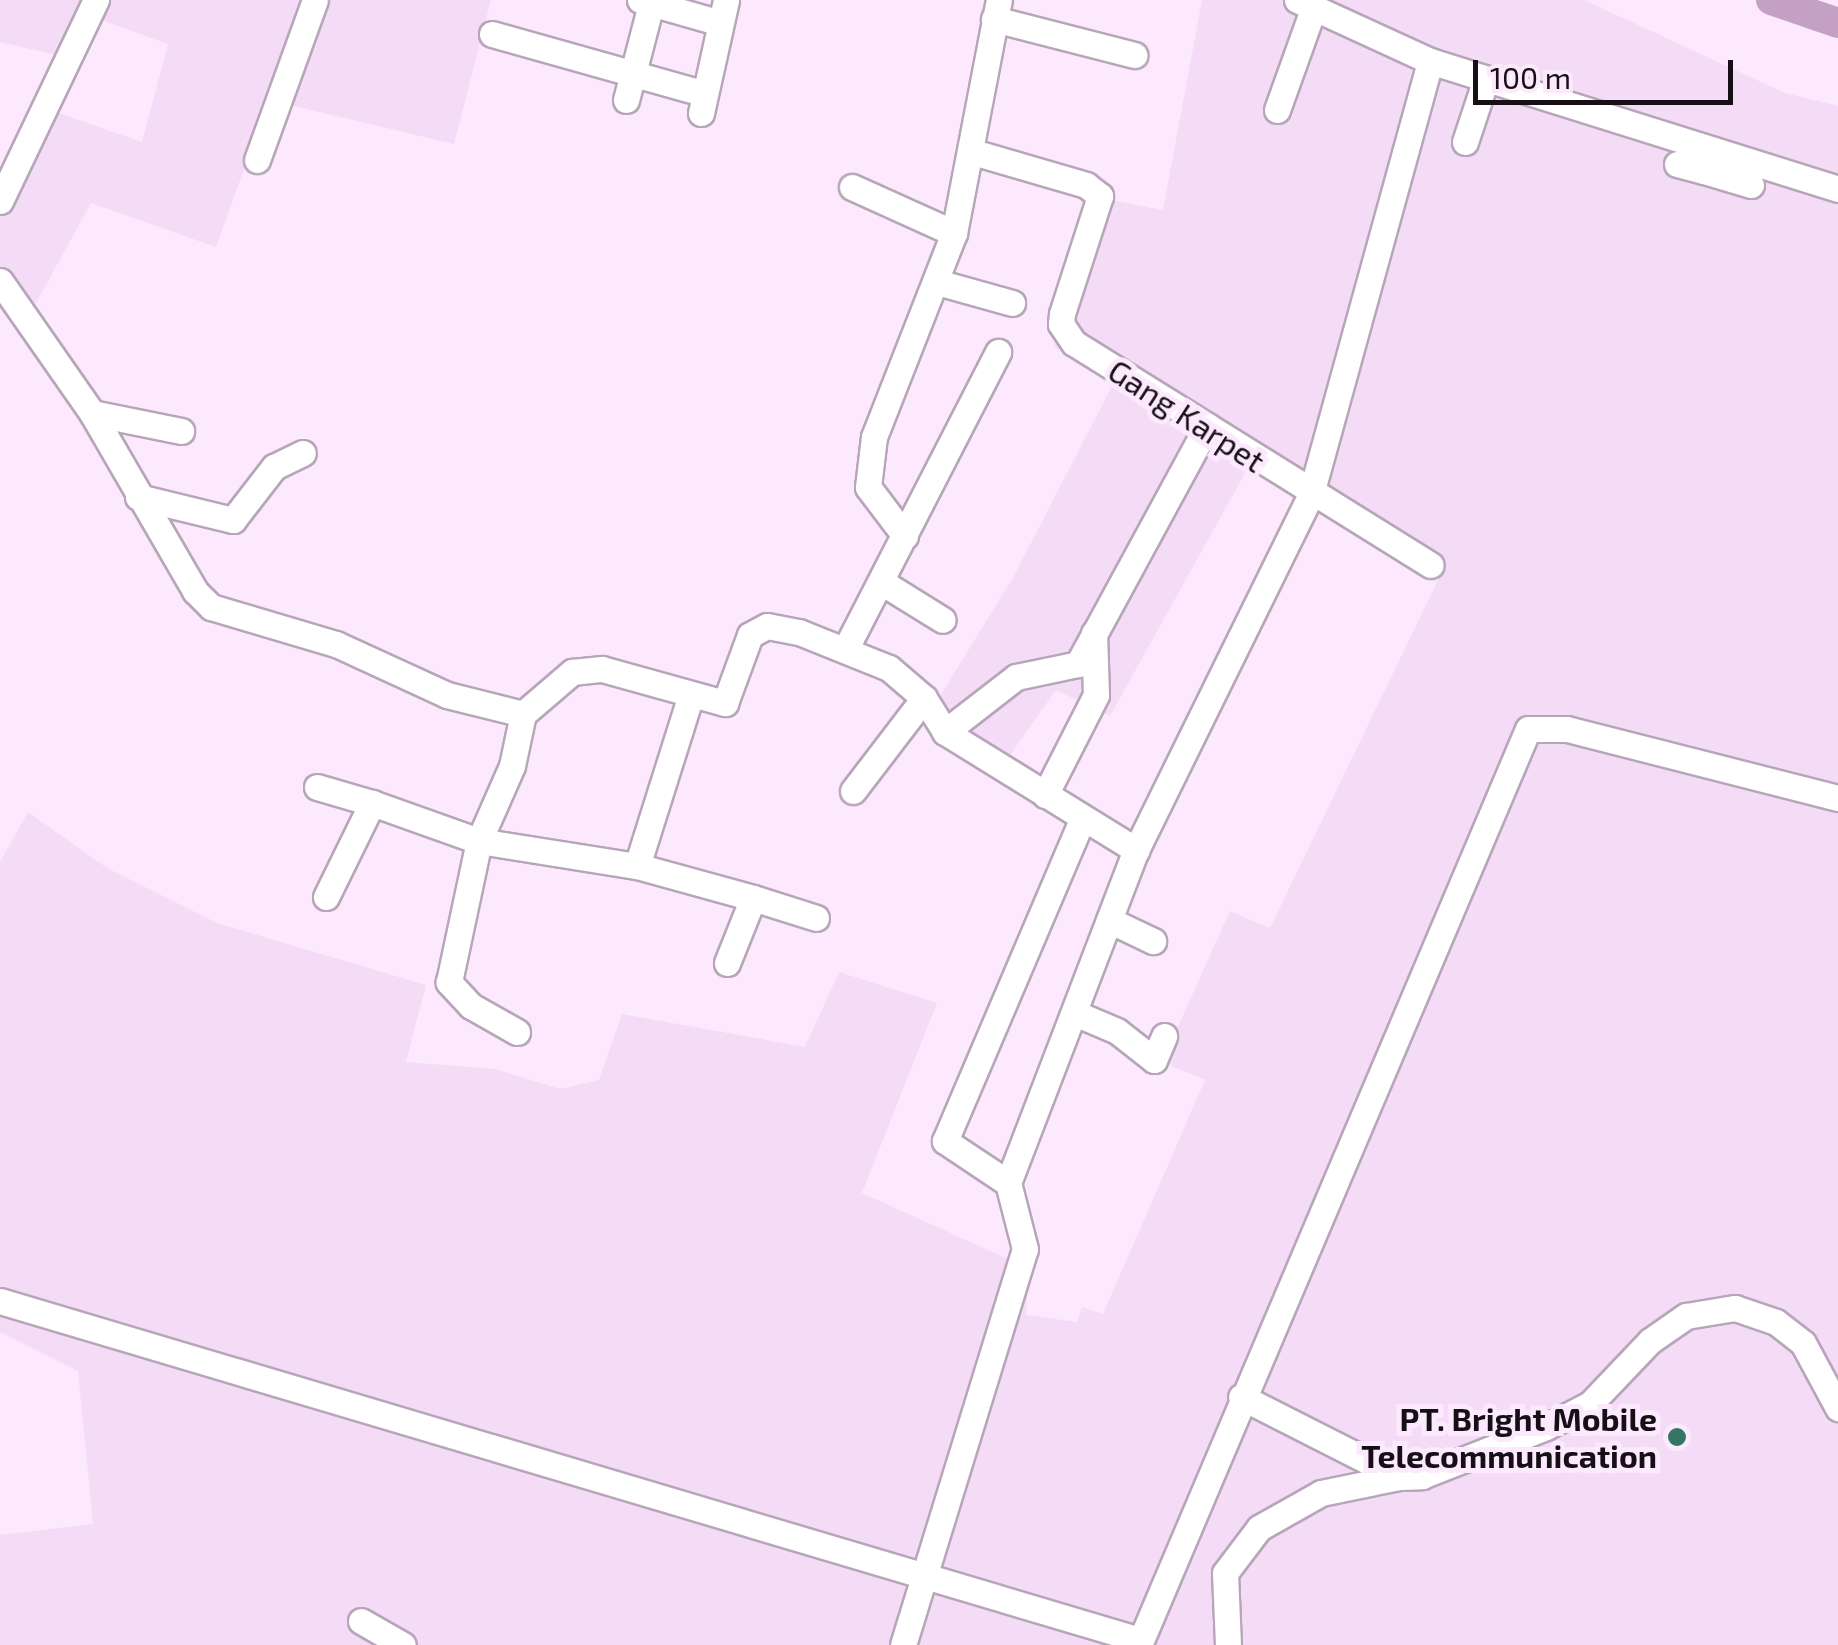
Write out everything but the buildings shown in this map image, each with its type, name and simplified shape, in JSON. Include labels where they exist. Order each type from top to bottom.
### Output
[{"type":"street","points":[[0,200],[9,159],[96,0]]},
{"type":"street","points":[[256,160],[315,0]]},
{"type":"street","points":[[492,34],[629,88],[696,102],[718,10],[648,1],[629,88]]},
{"type":"street","points":[[1277,110],[1304,6],[1430,61],[1708,161],[1838,188]]},
{"type":"street","points":[[905,536],[868,487],[874,436],[954,234],[973,152],[996,9],[1134,54]]},
{"type":"street","points":[[903,1645],[1025,1248],[1008,1183],[1077,1014],[1136,850],[1311,494],[1430,61]]},
{"type":"street","points":[[1465,142],[1486,79]]},
{"type":"street","name":"Gang Karpet","points":[[973,152],[1086,186],[1100,196],[1062,314],[1065,334],[1311,494],[1430,565]]},
{"type":"street","points":[[1677,164],[1708,161],[1751,185]]},
{"type":"street","points":[[852,186],[954,234]]},
{"type":"street","points":[[0,281],[92,413],[138,497],[211,607],[336,644],[447,694],[523,714]]},
{"type":"street","points":[[937,282],[1012,303]]},
{"type":"street","points":[[846,648],[884,583],[998,352]]},
{"type":"street","points":[[92,413],[181,431]]},
{"type":"street","points":[[945,732],[1016,677],[1078,664],[1207,426]]},
{"type":"street","points":[[138,497],[233,520],[274,467],[303,453]]},
{"type":"street","points":[[884,583],[943,620]]},
{"type":"street","points":[[517,1032],[471,1006],[448,982],[479,841],[512,766],[523,714],[572,672],[602,669],[725,703],[750,635],[767,626],[846,648],[889,668],[924,698],[945,732],[1136,850]]},
{"type":"street","points":[[1045,795],[1096,695],[1094,633]]},
{"type":"street","points":[[853,791],[924,698]]},
{"type":"street","points":[[636,866],[705,699]]},
{"type":"street","points":[[0,1301],[1139,1642],[1240,1397],[1528,729],[1544,724],[1838,798]]},
{"type":"street","points":[[317,787],[479,841],[636,866],[816,918]]},
{"type":"street","points":[[326,897],[372,803]]},
{"type":"street","points":[[1008,1183],[945,1140],[1084,818]]},
{"type":"street","points":[[726,963],[753,898]]},
{"type":"street","points":[[1109,920],[1153,940]]},
{"type":"street","points":[[1077,1014],[1117,1031],[1153,1060],[1164,1036]]},
{"type":"street","points":[[1228,1645],[1226,1573],[1260,1528],[1321,1494],[1422,1476],[1546,1427],[1590,1404],[1650,1341],[1686,1316],[1735,1308],[1776,1322],[1802,1343],[1838,1408]]},
{"type":"street","points":[[1240,1397],[1399,1478]]},
{"type":"street","points":[[361,1621],[403,1645]]},
{"type":"shaded area","points":[[0,0],[491,0],[454,144],[269,100],[216,247],[91,203],[25,323],[0,298],[0,199],[53,111],[142,142],[168,44],[93,17],[73,59],[0,42]]},
{"type":"shaded area","points":[[1202,0],[1584,0],[1785,93],[1838,106],[1838,1645],[0,1645],[0,1535],[93,1524],[78,1371],[0,1332],[0,862],[28,812],[107,868],[217,923],[426,985],[406,1062],[495,1069],[560,1089],[599,1080],[622,1014],[805,1047],[839,972],[937,1003],[862,1193],[1028,1268],[1026,1315],[1077,1322],[1082,1307],[1103,1314],[1205,1080],[1162,1062],[1230,911],[1270,928],[1439,578],[1254,457],[1110,716],[1056,690],[1003,765],[929,714],[1014,576],[1114,382],[1054,347],[1100,198],[1163,210]]},
{"type":"waterway","points":[[1771,0],[1838,23]]},
{"type":"place","name":"PT. Bright Mobile Telecommunication","points":[[1677,1437]]}]
